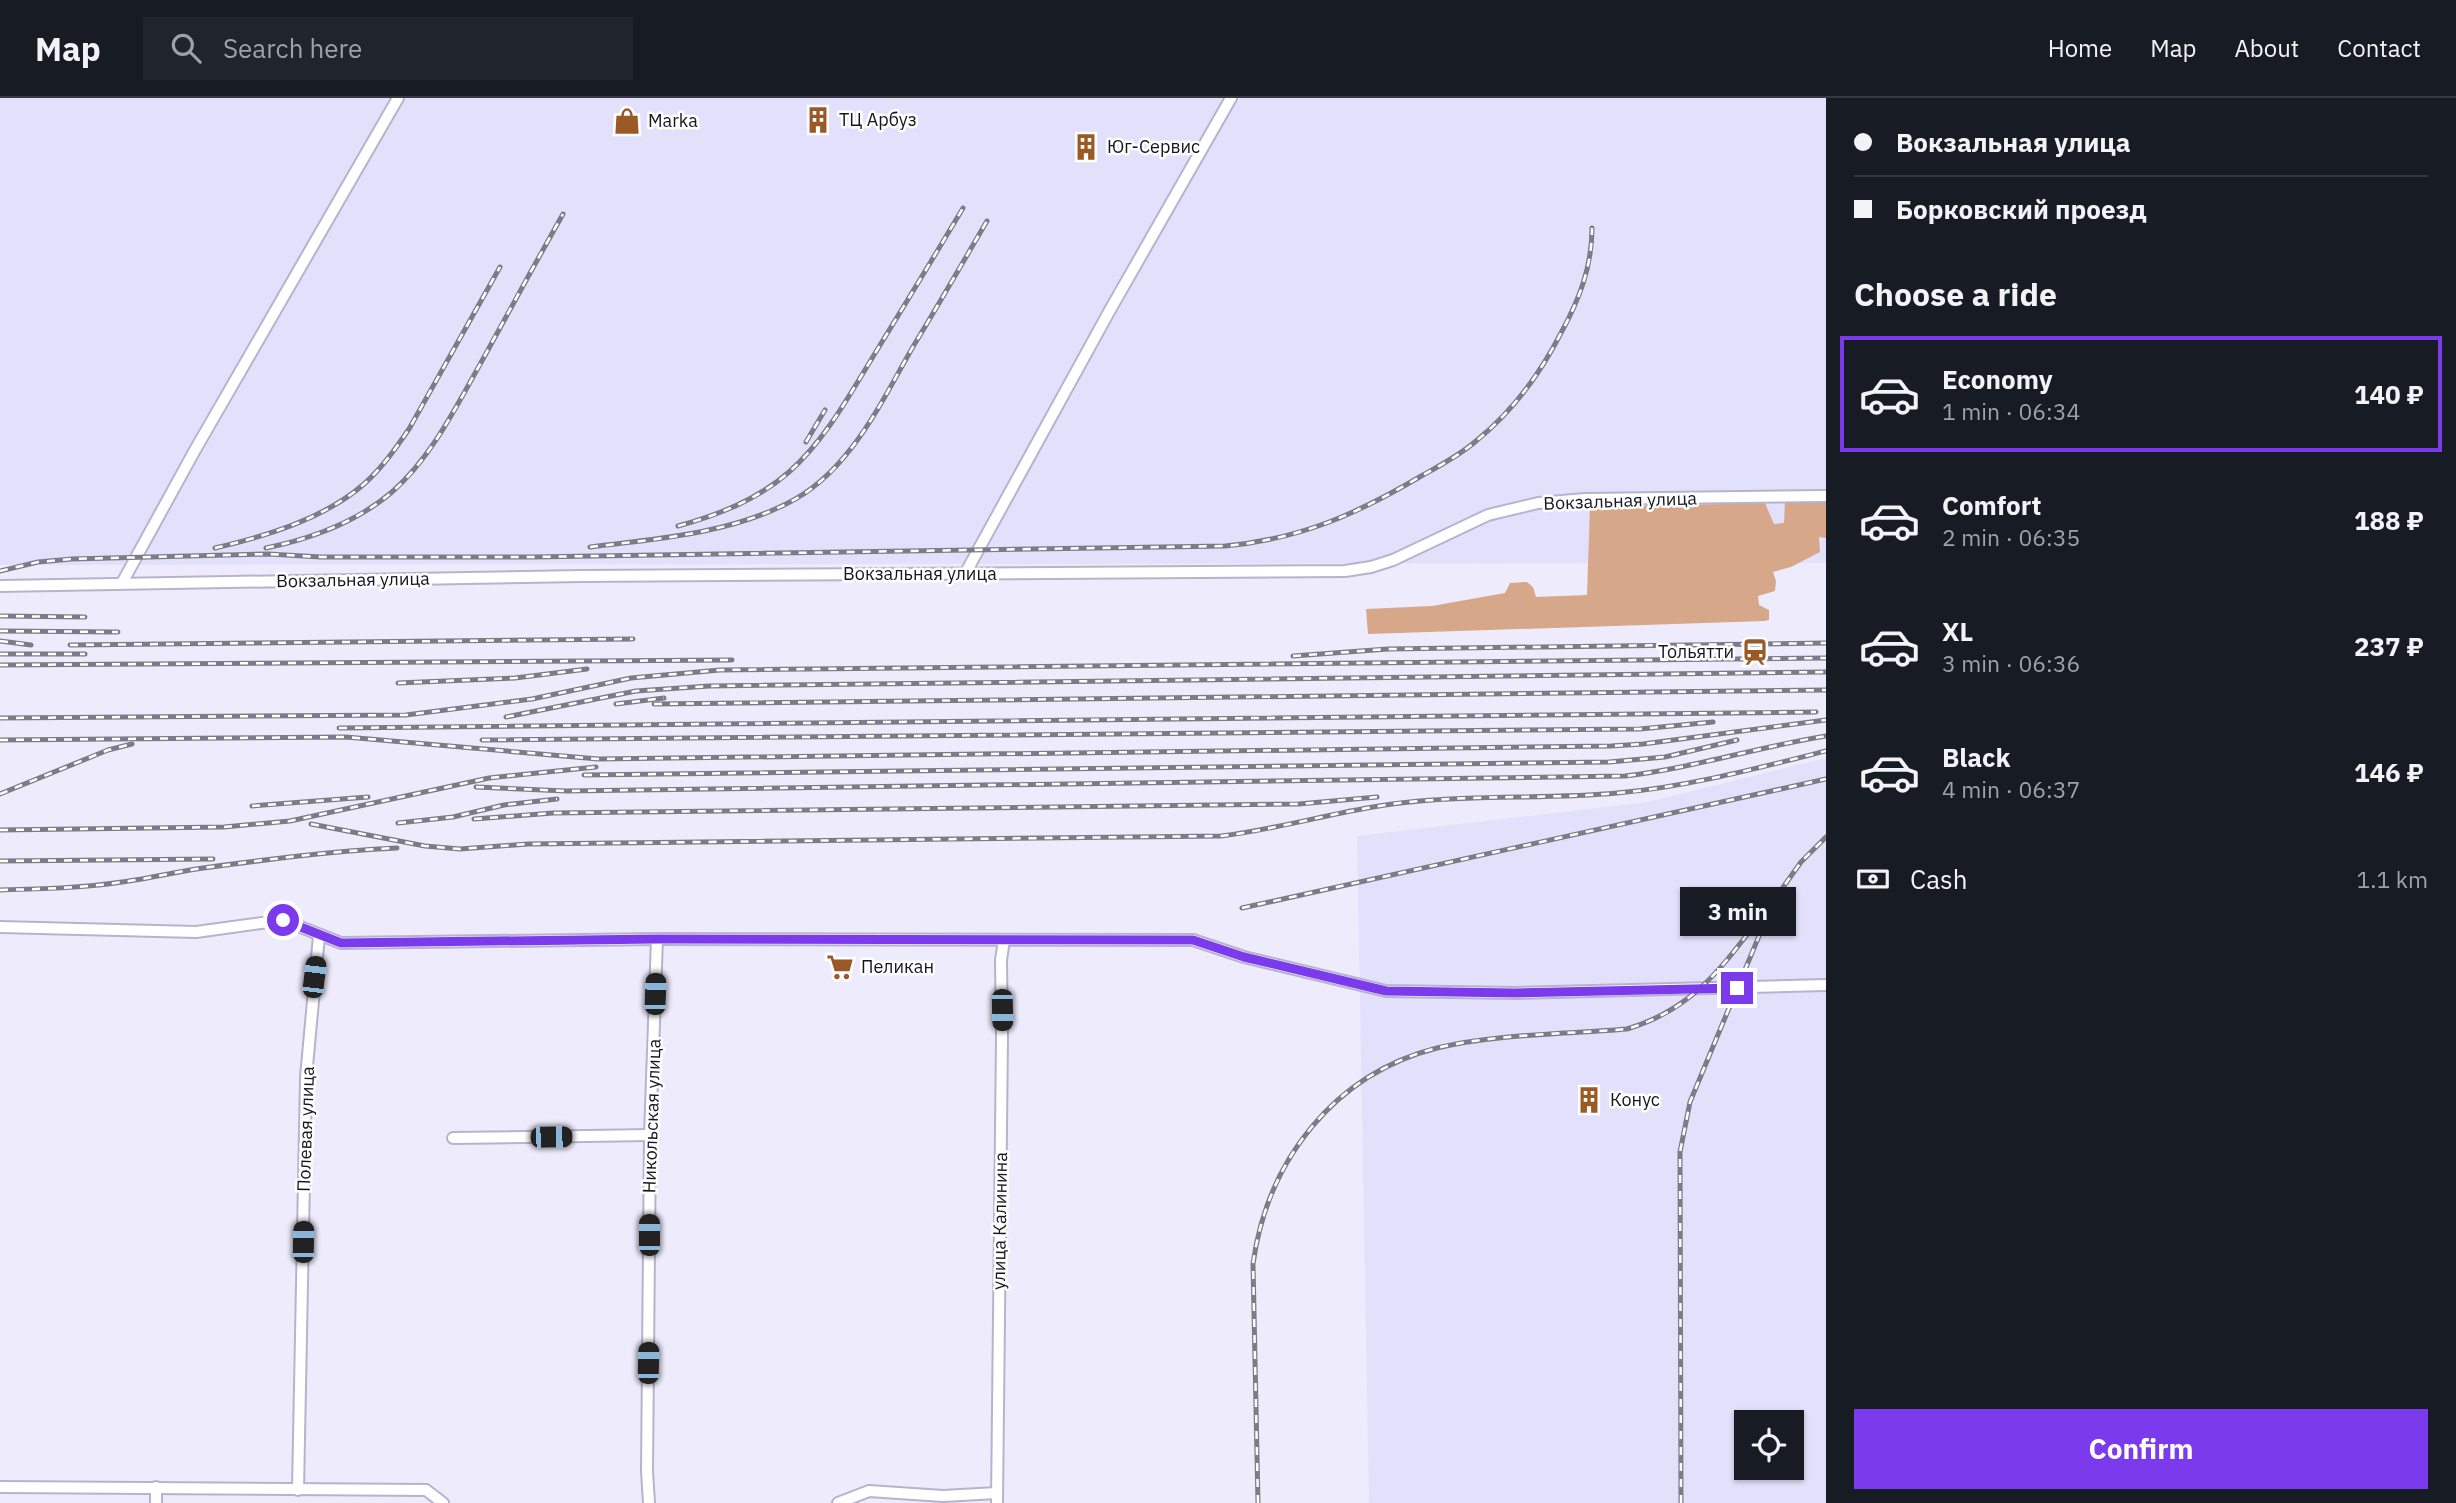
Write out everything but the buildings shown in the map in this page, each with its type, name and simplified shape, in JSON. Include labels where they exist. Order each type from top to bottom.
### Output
[{"type":"street","points":[[122,583],[195,450],[398,98]]},
{"type":"street","points":[[965,574],[1110,310],[1231,98]]},
{"type":"street","name":"Вокзальная улица","points":[[0,586],[595,576],[1345,571],[1393,560],[1488,515],[1538,503],[1585,499],[1826,496]]},
{"type":"street","points":[[0,928],[196,932],[283,920],[341,943],[657,939],[1193,940],[1244,957],[1386,991],[1515,993],[1826,985]]},
{"type":"street","name":"Полевая улица","points":[[298,1490],[306,1077],[319,936]]},
{"type":"street","name":"Никольская улица","points":[[649,1503],[647,1458],[650,1135],[657,939]]},
{"type":"street","name":"улица Калинина","points":[[997,1498],[1001,960],[1004,940]]},
{"type":"street","points":[[453,1138],[650,1135]]},
{"type":"street","points":[[156,1486],[156,1503]]},
{"type":"street","points":[[0,1487],[426,1490],[443,1503]]},
{"type":"street","points":[[838,1503],[869,1491],[997,1498]]},
{"type":"shaded area","points":[[0,98],[1826,98],[1826,563],[0,565]]},
{"type":"shaded area","points":[[1826,501],[1826,538],[1819,537],[1820,552],[1791,567],[1773,572],[1775,591],[1758,596],[1759,605],[1769,610],[1769,620],[1368,634],[1366,609],[1432,606],[1505,593],[1510,583],[1527,582],[1533,587],[1536,597],[1587,595],[1590,507],[1765,503],[1774,524],[1784,523],[1785,502]]},
{"type":"shaded area","points":[[1826,758],[1826,1503],[1369,1503],[1357,836],[1648,802]]},
{"type":"railway","points":[[678,526],[708,517],[764,491],[789,472],[814,446],[846,402],[963,208]]},
{"type":"railway","points":[[266,548],[299,540],[348,521],[378,503],[406,478],[432,447],[453,412],[563,214]]},
{"type":"railway","points":[[590,547],[690,534],[739,522],[786,504],[828,475],[876,412],[987,221]]},
{"type":"railway","points":[[0,571],[38,562],[72,559],[268,554],[321,557],[532,557],[1225,546],[1253,543],[1304,531],[1375,502],[1464,451],[1502,418],[1534,378],[1568,321],[1587,270],[1592,228]]},
{"type":"railway","points":[[215,548],[294,525],[331,507],[371,478],[409,429],[500,267]]},
{"type":"railway","points":[[806,442],[825,410]]},
{"type":"railway","points":[[0,616],[85,617]]},
{"type":"railway","points":[[0,631],[118,632]]},
{"type":"railway","points":[[70,645],[633,639]]},
{"type":"railway","points":[[0,641],[31,645]]},
{"type":"railway","points":[[1293,656],[1388,649],[1826,643]]},
{"type":"railway","points":[[0,654],[85,654]]},
{"type":"railway","points":[[0,718],[406,715],[532,699],[631,678],[720,670],[1826,658]]},
{"type":"railway","points":[[0,665],[732,660]]},
{"type":"railway","points":[[398,683],[515,678],[587,669]]},
{"type":"railway","points":[[506,717],[636,691],[709,686],[1826,672]]},
{"type":"railway","points":[[654,704],[1826,690]]},
{"type":"railway","points":[[616,704],[664,698]]},
{"type":"railway","points":[[339,728],[1816,712]]},
{"type":"railway","points":[[0,740],[346,737],[598,759],[1611,746],[1826,720]]},
{"type":"railway","points":[[482,740],[1640,729],[1713,722]]},
{"type":"railway","points":[[476,787],[566,791],[1625,776],[1676,768],[1826,736]]},
{"type":"railway","points":[[584,775],[1609,762],[1665,757],[1737,740]]},
{"type":"railway","points":[[0,794],[108,750],[132,744]]},
{"type":"railway","points":[[311,824],[425,846],[460,849],[528,844],[1221,836],[1345,812],[1420,801],[1593,795],[1643,790],[1722,776],[1826,751]]},
{"type":"railway","points":[[0,830],[224,827],[290,821],[489,778],[596,767]]},
{"type":"railway","points":[[1242,908],[1826,779]]},
{"type":"railway","points":[[252,806],[368,797]]},
{"type":"railway","points":[[474,819],[553,813],[1299,804],[1377,797]]},
{"type":"railway","points":[[398,823],[453,817],[504,805],[557,799]]},
{"type":"railway","points":[[1681,1503],[1680,1152],[1690,1102],[1774,900],[1801,862],[1826,837]]},
{"type":"railway","points":[[0,890],[92,886],[271,859],[397,848]]},
{"type":"railway","points":[[0,861],[213,859]]},
{"type":"railway","points":[[1258,1503],[1253,1264],[1261,1226],[1273,1190],[1290,1157],[1312,1127],[1337,1101],[1367,1078],[1400,1061],[1437,1048],[1507,1037],[1627,1029],[1653,1019],[1675,1008],[1711,978],[1774,900]]},
{"type":"place","name":"ТЦ Арбуз","points":[[818,120]]},
{"type":"place","name":"Marka","points":[[627,121]]},
{"type":"place","name":"Юг-Сервис","points":[[1086,147]]},
{"type":"place","name":"Тольятти","points":[[1755,652]]},
{"type":"place","name":"Пеликан","points":[[840,967]]},
{"type":"place","name":"Конус","points":[[1589,1100]]},
{"type":"route","points":[[283,920],[341,943],[657,939],[1193,940],[1244,957],[1386,991],[1515,993],[1737,988]]}]
